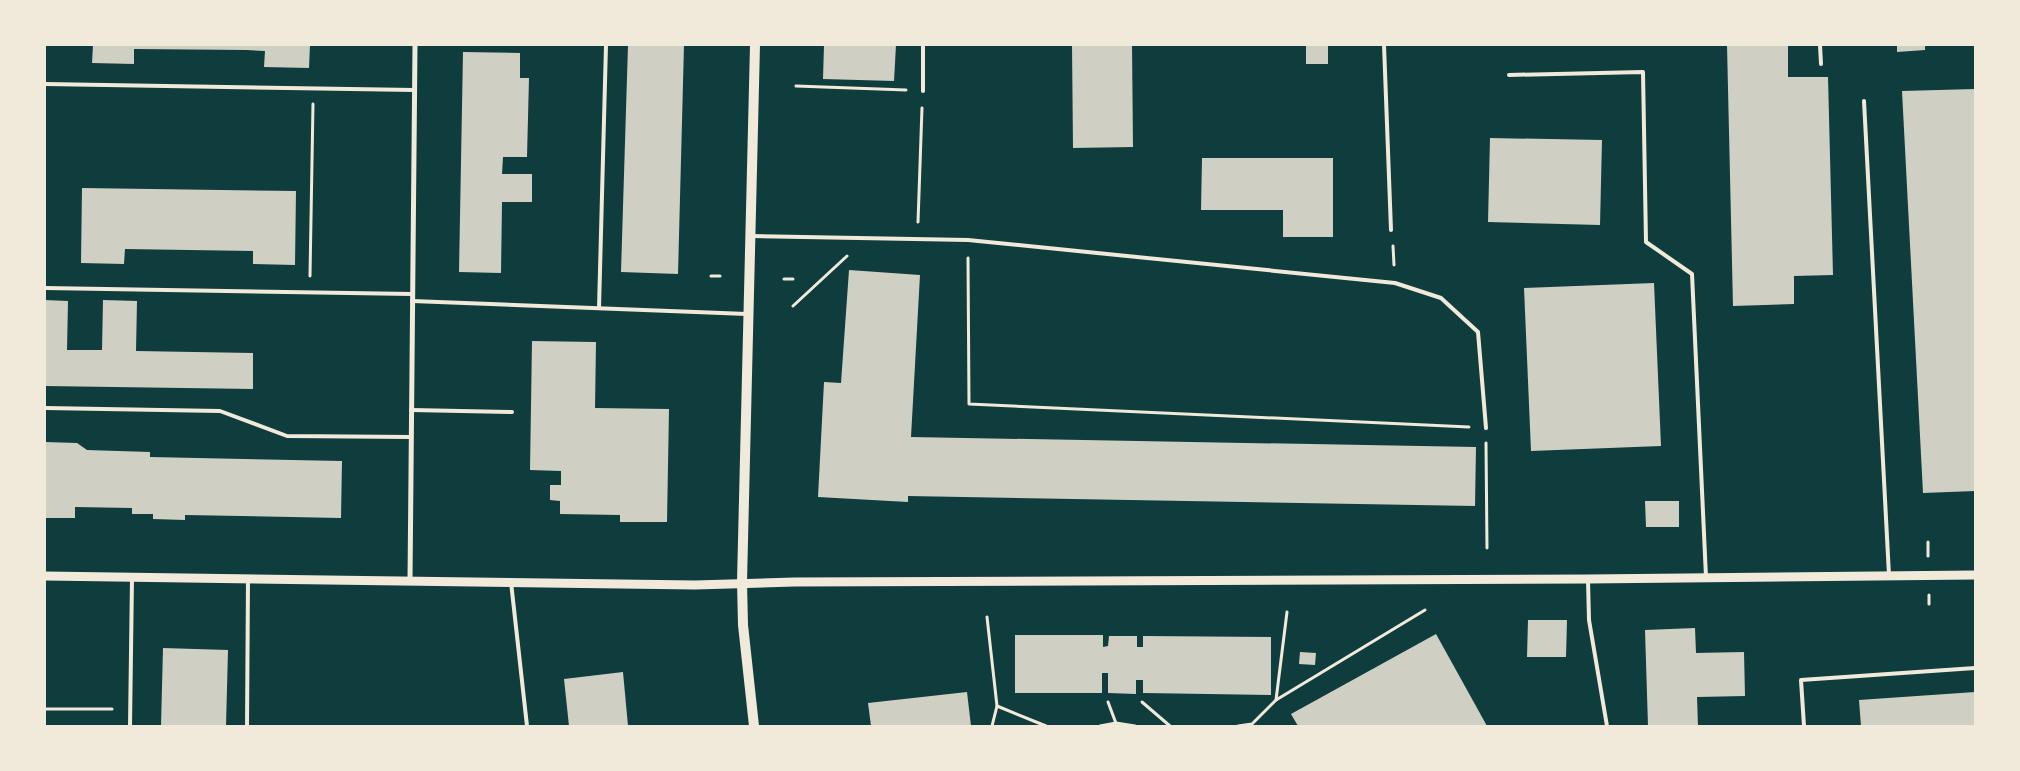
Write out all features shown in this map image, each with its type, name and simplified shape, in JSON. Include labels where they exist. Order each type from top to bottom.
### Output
[{"type":"main road","points":[[754,726],[743,625],[742,582],[755,45]]},
{"type":"street","points":[[410,581],[415,45]]},
{"type":"street","points":[[45,576],[695,585],[742,582],[1706,579],[1975,575]]},
{"type":"lane","points":[[599,308],[606,45]]},
{"type":"lane","points":[[923,45],[923,91]]},
{"type":"lane","points":[[1384,45],[1391,230]]},
{"type":"lane","points":[[1820,45],[1822,64]]},
{"type":"lane","points":[[1509,75],[1643,72],[1646,242],[1692,274],[1706,579]]},
{"type":"lane","points":[[45,84],[414,90]]},
{"type":"lane","points":[[1864,101],[1889,577]]},
{"type":"lane","points":[[749,236],[968,240],[1395,283],[1441,298],[1478,332],[1486,428]]},
{"type":"lane","points":[[45,288],[412,294]]},
{"type":"lane","points":[[412,301],[748,314]]},
{"type":"lane","points":[[45,408],[220,411],[287,436],[411,437]]},
{"type":"lane","points":[[411,410],[512,412]]},
{"type":"lane","points":[[130,726],[132,578]]},
{"type":"lane","points":[[247,726],[248,579]]},
{"type":"lane","points":[[1588,579],[1589,620],[1607,726]]},
{"type":"lane","points":[[511,582],[527,726]]},
{"type":"lane","points":[[1804,726],[1801,680],[1975,668]]},
{"type":"path","points":[[796,86],[923,91],[917,240]]},
{"type":"path","points":[[310,293],[313,89]]},
{"type":"path","points":[[793,306],[865,238]]},
{"type":"path","points":[[968,240],[969,404],[1486,428],[1488,548]]},
{"type":"path","points":[[1393,253],[1394,263]]},
{"type":"path","points":[[711,276],[720,276]]},
{"type":"path","points":[[784,279],[793,279]]},
{"type":"path","points":[[1238,726],[1252,725],[1276,700],[1425,610]]},
{"type":"path","points":[[1276,700],[1287,612]]},
{"type":"path","points":[[987,617],[997,706],[992,726]]},
{"type":"path","points":[[1108,702],[1116,724]]},
{"type":"path","points":[[1142,702],[1170,726]]},
{"type":"path","points":[[997,706],[1046,726]]},
{"type":"path","points":[[45,709],[130,709]]},
{"type":"path","points":[[1100,726],[1116,724],[1135,726]]},
{"type":"building","points":[[93,45],[310,45],[309,68],[264,67],[265,51],[247,50],[134,49],[134,64],[92,63]]},
{"type":"building","points":[[628,45],[684,45],[678,274],[621,272]]},
{"type":"building","points":[[824,45],[896,45],[894,81],[823,79]]},
{"type":"building","points":[[1072,45],[1132,45],[1133,147],[1073,148]]},
{"type":"building","points":[[1306,45],[1328,45],[1328,64],[1306,64]]},
{"type":"building","points":[[1727,45],[1788,45],[1788,77],[1828,77],[1833,275],[1794,276],[1794,304],[1733,306]]},
{"type":"building","points":[[1897,45],[1925,45],[1925,50],[1897,52]]},
{"type":"building","points":[[463,52],[520,53],[520,78],[529,78],[527,157],[503,157],[502,174],[532,174],[532,202],[502,202],[501,273],[459,272]]},
{"type":"building","points":[[1975,89],[1975,491],[1923,493],[1902,91]]},
{"type":"building","points":[[1490,138],[1602,140],[1600,225],[1488,222]]},
{"type":"building","points":[[1202,158],[1333,158],[1333,237],[1283,237],[1283,210],[1201,210]]},
{"type":"building","points":[[82,188],[296,191],[295,265],[253,264],[253,251],[125,249],[124,264],[81,263]]},
{"type":"building","points":[[849,270],[920,275],[911,437],[1476,447],[1475,506],[908,496],[908,502],[818,497],[824,382],[841,383]]},
{"type":"building","points":[[1654,283],[1661,446],[1531,451],[1524,288]]},
{"type":"building","points":[[45,300],[68,301],[67,350],[102,350],[103,300],[137,301],[136,351],[253,353],[253,389],[45,386]]},
{"type":"building","points":[[532,341],[596,342],[595,408],[669,409],[667,522],[620,522],[620,515],[560,514],[560,501],[550,500],[550,485],[561,485],[561,471],[530,470]]},
{"type":"building","points":[[45,442],[77,443],[87,450],[150,452],[150,457],[342,461],[341,518],[185,515],[185,520],[153,519],[153,514],[132,514],[132,508],[75,507],[75,518],[45,518]]},
{"type":"building","points":[[1645,501],[1679,501],[1679,527],[1646,527]]},
{"type":"building","points":[[1528,620],[1567,620],[1566,657],[1527,657]]},
{"type":"building","points":[[1695,628],[1696,653],[1744,652],[1745,696],[1697,697],[1698,726],[1648,726],[1645,630]]},
{"type":"building","points":[[1436,634],[1487,726],[1298,726],[1291,714]]},
{"type":"building","points":[[1015,635],[1103,635],[1103,647],[1108,646],[1109,636],[1137,636],[1137,647],[1143,647],[1143,636],[1271,637],[1271,695],[1143,693],[1143,680],[1136,680],[1136,694],[1108,693],[1108,673],[1102,673],[1102,693],[1015,693]]},
{"type":"building","points":[[163,648],[228,650],[226,726],[161,726]]},
{"type":"building","points":[[1300,652],[1316,653],[1315,665],[1299,664]]},
{"type":"building","points":[[623,672],[628,726],[569,726],[564,679]]},
{"type":"building","points":[[967,692],[971,726],[871,726],[868,703]]},
{"type":"building","points":[[1975,692],[1975,726],[1861,726],[1859,700]]}]
